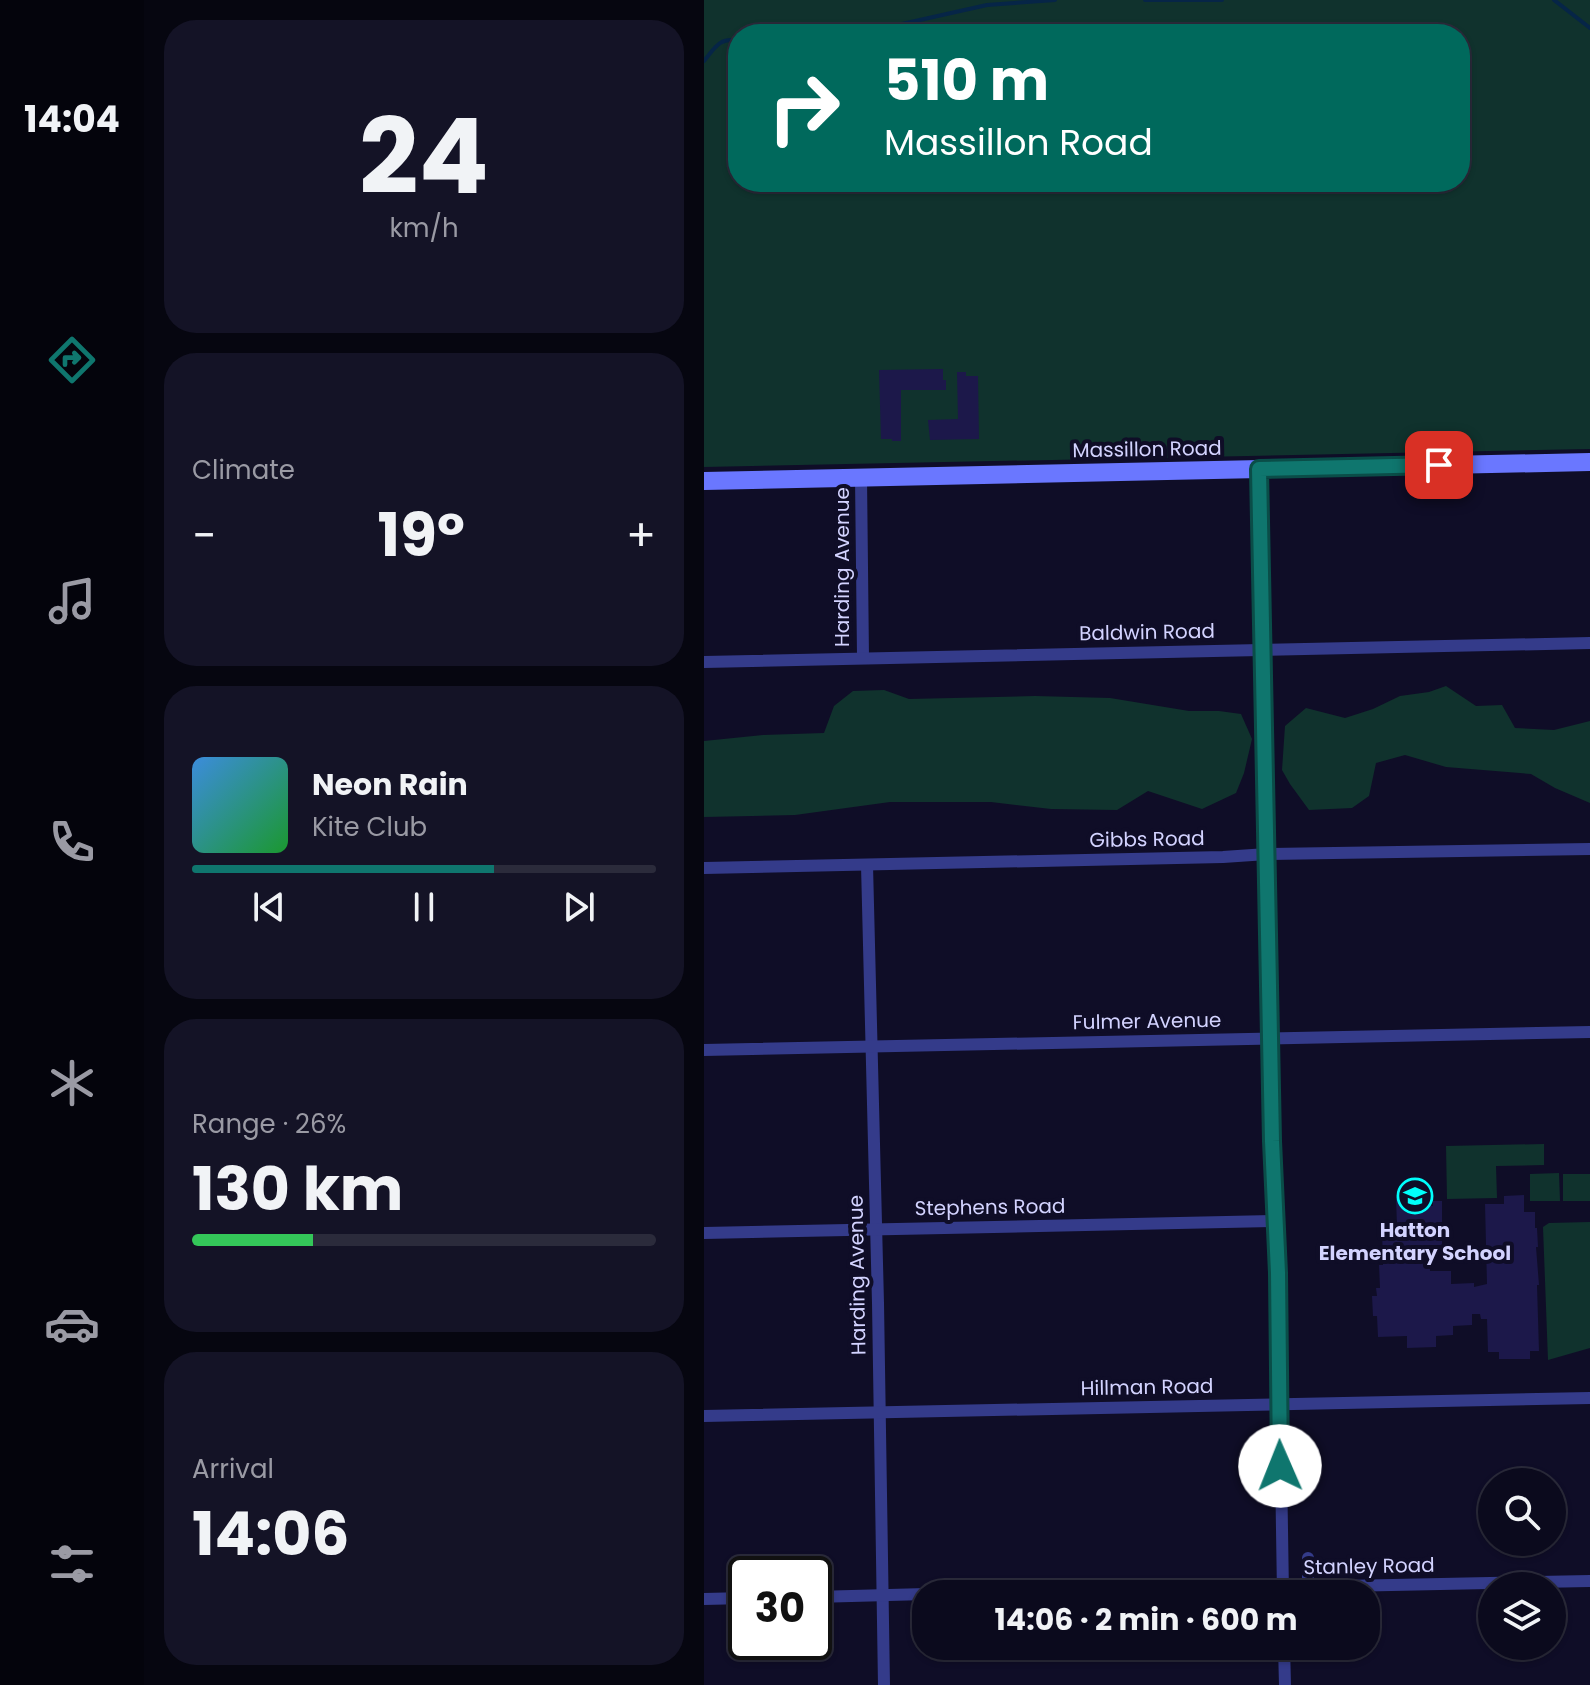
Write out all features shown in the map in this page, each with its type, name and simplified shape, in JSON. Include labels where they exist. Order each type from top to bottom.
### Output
[{"type":"street","name":"Massillon Road","points":[[704,481],[1590,462]]},
{"type":"street","points":[[1259,469],[1283,1580]]},
{"type":"street","name":"Harding Avenue","points":[[861,477],[863,657]]},
{"type":"street","name":"Baldwin Road","points":[[704,662],[1590,643]]},
{"type":"street","name":"Gibbs Road","points":[[704,868],[1590,849]]},
{"type":"street","name":"Harding Avenue","points":[[867,865],[884,1685]]},
{"type":"street","name":"Fulmer Avenue","points":[[704,1050],[1590,1032]]},
{"type":"street","name":"Stephens Road","points":[[704,1233],[1277,1221]]},
{"type":"street","name":"Hillman Road","points":[[704,1416],[1590,1398]]},
{"type":"street","points":[[1308,1558],[1308,1580]]},
{"type":"street","name":"Stanley Road","points":[[1380,1585],[1590,1581]]},
{"type":"street","points":[[832,1596],[912,1594]]},
{"type":"street","points":[[704,1599],[728,1598]]},
{"type":"street","points":[[1284,1660],[1285,1685]]},
{"type":"green space","points":[[704,0],[1590,0],[1590,449],[704,467]]},
{"type":"green space","points":[[1446,686],[1476,706],[1502,705],[1515,728],[1554,730],[1590,721],[1590,803],[1531,774],[1446,767],[1405,755],[1376,763],[1369,796],[1352,808],[1309,810],[1282,770],[1285,726],[1306,708],[1345,718],[1400,696]]},
{"type":"green space","points":[[884,690],[909,699],[1110,698],[1189,711],[1219,711],[1241,714],[1252,739],[1236,793],[1202,809],[1148,791],[1117,810],[1051,809],[991,802],[890,802],[795,815],[704,817],[704,741],[824,733],[834,706],[853,691]]},
{"type":"green space","points":[[1544,1144],[1544,1165],[1496,1166],[1497,1198],[1447,1199],[1446,1146]]},
{"type":"green space","points":[[1559,1173],[1560,1201],[1530,1201],[1530,1174]]},
{"type":"green space","points":[[1563,1174],[1590,1174],[1590,1201],[1563,1201]]},
{"type":"green space","points":[[1590,1222],[1590,1348],[1548,1360],[1543,1227],[1549,1223]]},
{"type":"building","points":[[943,369],[946,390],[901,390],[901,441],[881,439],[879,370]]},
{"type":"building","points":[[957,372],[978,376],[979,439],[930,440],[928,420],[958,419]]},
{"type":"building","points":[[1524,1195],[1524,1212],[1535,1212],[1537,1228],[1539,1351],[1530,1351],[1530,1359],[1499,1359],[1499,1352],[1488,1352],[1487,1319],[1481,1319],[1480,1314],[1472,1314],[1472,1325],[1453,1326],[1453,1335],[1436,1336],[1436,1347],[1407,1348],[1407,1336],[1378,1337],[1372,1296],[1377,1296],[1376,1288],[1380,1288],[1382,1228],[1397,1227],[1396,1197],[1415,1196],[1415,1206],[1433,1206],[1433,1201],[1442,1201],[1442,1245],[1429,1245],[1430,1271],[1451,1271],[1451,1284],[1474,1283],[1474,1287],[1487,1284],[1485,1204],[1504,1204],[1504,1196]]},
{"type":"waterway","points":[[902,24],[987,5],[1055,0]]},
{"type":"waterway","points":[[1145,0],[1222,0]]},
{"type":"waterway","points":[[1554,0],[1590,28]]},
{"type":"waterway","points":[[704,61],[714,48],[728,40]]},
{"type":"place","name":"Hatton Elementary School","points":[[1415,1196]]},
{"type":"route","points":[[1280,1466],[1259,469],[1439,465]]}]
